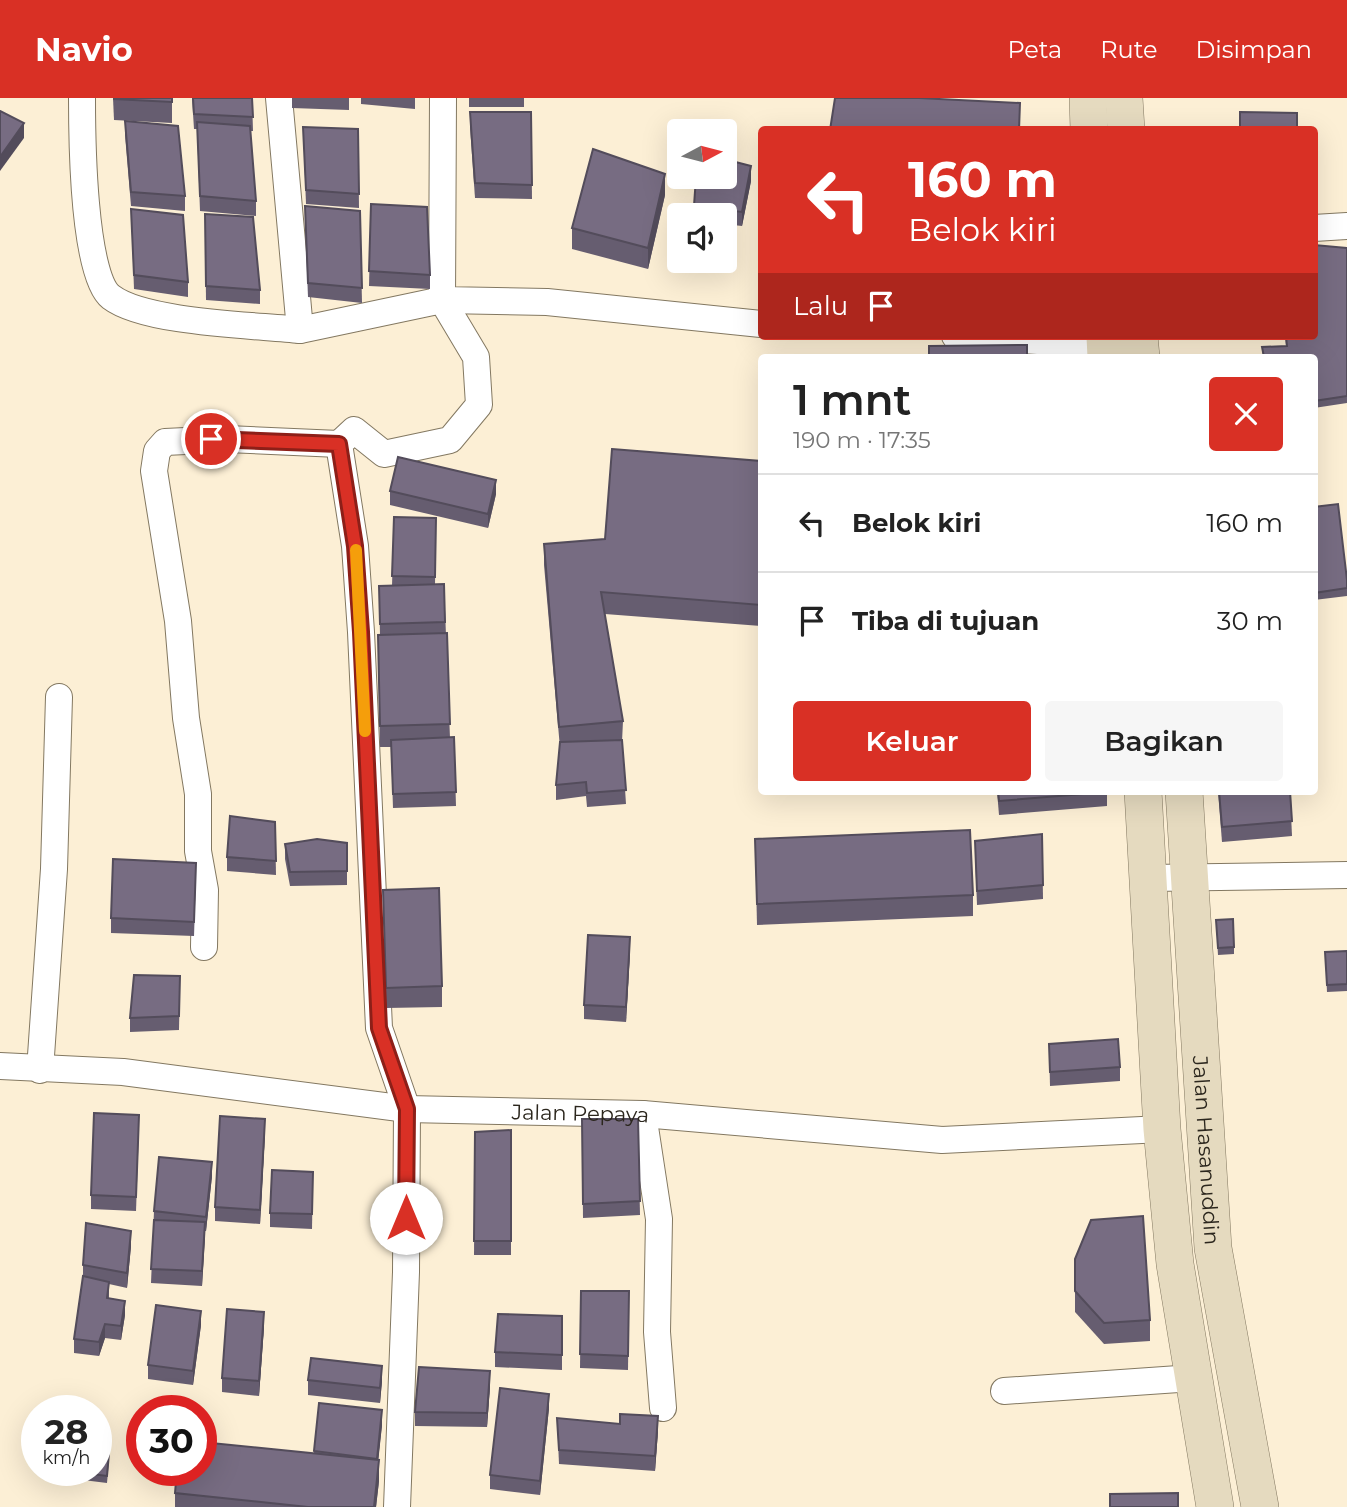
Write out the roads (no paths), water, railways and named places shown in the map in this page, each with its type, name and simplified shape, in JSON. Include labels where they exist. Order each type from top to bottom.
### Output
[{"type":"street","points":[[82,98],[82,157],[89,229],[99,280],[108,296],[124,305],[166,316],[300,330],[442,300],[547,302],[758,324]]},
{"type":"street","points":[[279,98],[300,330]]},
{"type":"street","points":[[204,947],[205,890],[198,851],[198,794],[186,718],[178,621],[154,471],[157,451],[164,442],[196,439],[339,444],[354,430],[383,454],[450,440],[479,405],[477,357],[442,300],[443,98]]},
{"type":"street","points":[[1088,98],[1089,126]]},
{"type":"street","points":[[1124,98],[1126,126]]},
{"type":"street","points":[[1318,228],[1347,226]]},
{"type":"street","points":[[1035,340],[1114,344],[1135,354]]},
{"type":"street","points":[[339,444],[355,546],[361,632],[379,1028],[407,1109],[406,1272],[397,1507]]},
{"type":"street","points":[[40,1070],[54,869],[59,697]]},
{"type":"street","name":"Jalan Hasanuddin","points":[[1143,795],[1162,1129],[1175,1264],[1215,1507]]},
{"type":"street","name":"Jalan Hasanuddin","points":[[1184,795],[1213,1248],[1260,1507]]},
{"type":"street","points":[[1150,878],[1347,875]]},
{"type":"street","name":"Jalan Pepaya","points":[[0,1066],[123,1072],[407,1109],[643,1114],[942,1140],[1162,1129]]},
{"type":"street","points":[[643,1114],[659,1219],[657,1332],[663,1408]]},
{"type":"street","points":[[1004,1391],[1193,1378]]}]
